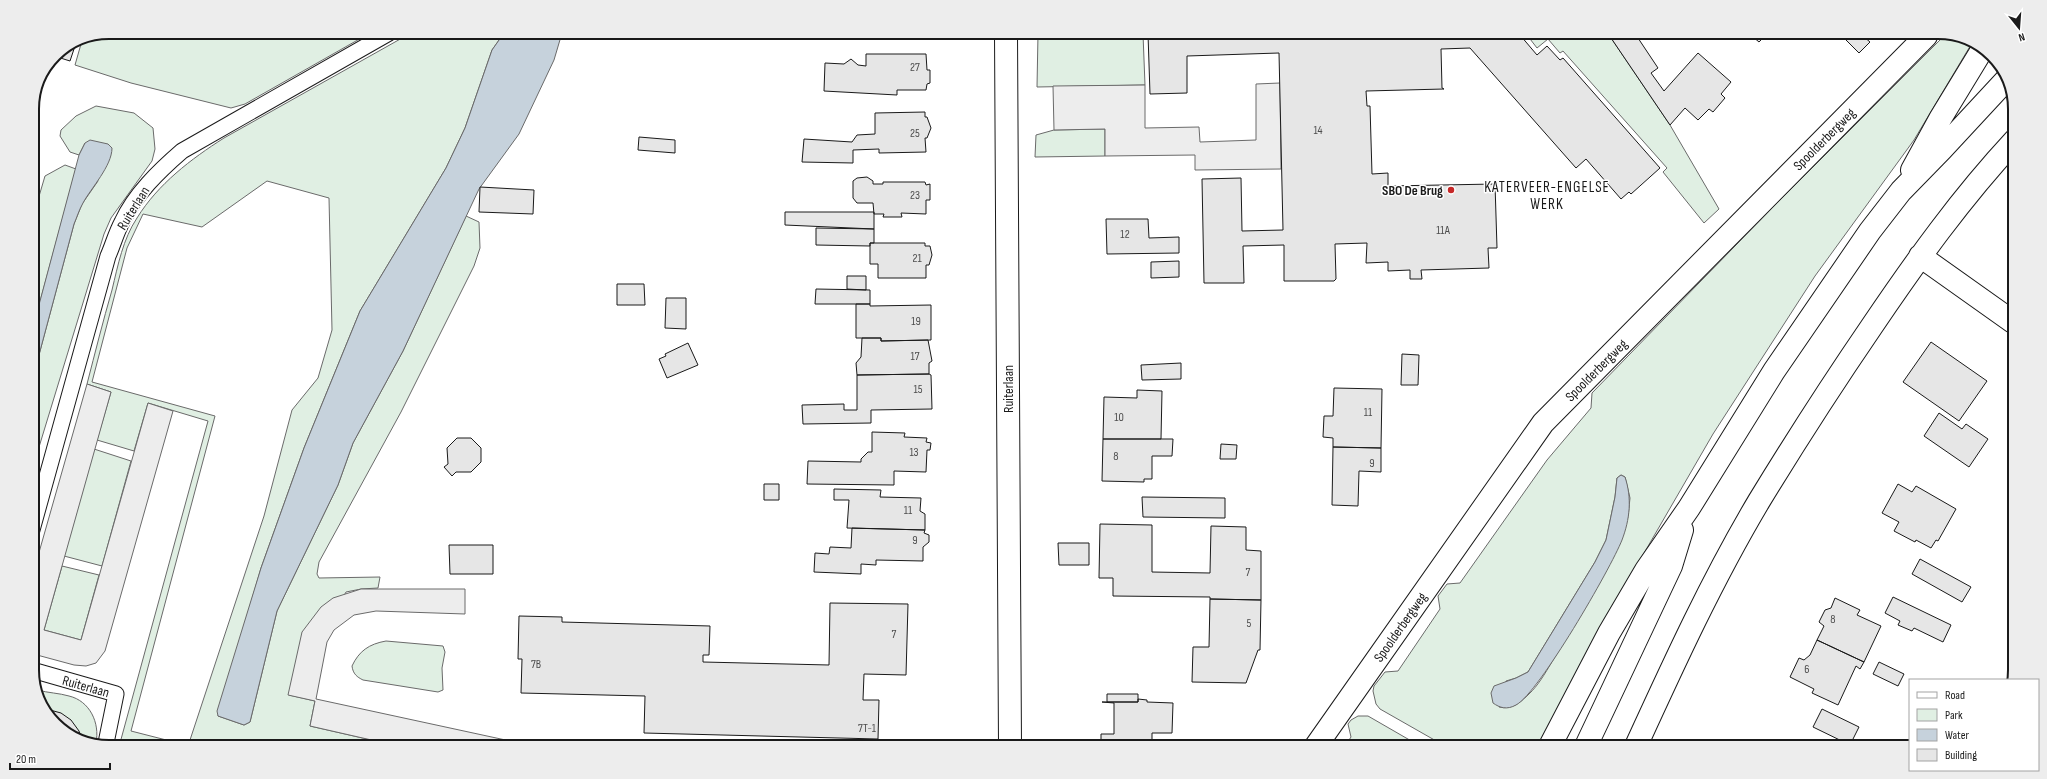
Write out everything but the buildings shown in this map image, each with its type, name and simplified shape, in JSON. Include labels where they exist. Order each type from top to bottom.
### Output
[{"type":"street","name":"Ruiterlaan","points":[[1006,39],[1010,740]]},
{"type":"street","name":"Spoolderbergweg","points":[[1320,740],[1543,423],[1923,39]]},
{"type":"street","points":[[1901,190],[1940,119],[1980,53]]},
{"type":"street","points":[[1553,740],[1616,620],[1646,570],[1689,508],[1774,370],[1870,231],[1901,190],[1942,149],[2003,83]]},
{"type":"street","points":[[1639,740],[1682,644],[1758,502],[1822,398],[1920,256],[1981,177],[2008,148]]},
{"type":"street","points":[[1920,256],[2008,318]]},
{"type":"street","points":[[1589,740],[1671,566],[1689,508]]},
{"type":"lane","name":"Ruiterlaan","points":[[39,505],[108,256],[122,221],[137,198],[164,166],[182,151],[378,39]]},
{"type":"lane","name":"Ruiterlaan","points":[[39,672],[116,694],[107,740]]},
{"type":"green space","points":[[105,39],[359,39],[245,104],[231,108],[131,83],[75,65],[81,45],[95,40]]},
{"type":"green space","points":[[400,39],[500,39],[492,50],[465,128],[446,168],[360,311],[304,448],[261,568],[218,716],[244,725],[250,722],[277,611],[338,485],[353,443],[403,351],[466,216],[479,222],[480,248],[474,266],[401,412],[319,562],[317,574],[319,578],[380,577],[378,588],[346,592],[289,695],[315,701],[310,726],[371,740],[190,740],[264,516],[292,410],[318,378],[332,330],[329,198],[267,181],[202,227],[143,214],[127,248],[92,382],[215,416],[131,731],[166,740],[121,740],[208,421],[148,403],[134,451],[97,440],[111,392],[87,384],[119,262],[132,226],[145,206],[165,183],[199,155],[224,138]]},
{"type":"green space","points":[[1038,39],[1143,39],[1145,85],[1037,87]]},
{"type":"green space","points":[[1530,39],[1548,39],[1537,48]]},
{"type":"green space","points":[[1548,39],[1612,39],[1670,125],[1719,209],[1704,223],[1663,172],[1667,168],[1563,51],[1560,53]]},
{"type":"green space","points":[[1941,39],[1952,40],[1970,46],[1914,140],[1815,276],[1713,434],[1625,586],[1543,740],[1434,740],[1380,709],[1376,704],[1373,691],[1374,686],[1385,672],[1398,671],[1440,609],[1438,596],[1447,584],[1460,583],[1547,460],[1591,408],[1592,393],[1771,209]],"holes":[[[1621,475],[1625,477],[1630,498],[1628,517],[1594,587],[1547,670],[1532,691],[1522,701],[1511,707],[1499,707],[1506,681],[1528,672],[1595,562],[1606,540],[1615,497],[1617,478]]]},
{"type":"green space","points":[[96,106],[134,113],[153,128],[155,149],[152,161],[111,218],[104,234],[39,447],[39,355],[74,224],[82,204],[98,181],[85,143],[79,155],[70,152],[60,136],[61,130],[76,116]]},
{"type":"green space","points":[[1105,129],[1105,156],[1035,157],[1036,135],[1054,130]]},
{"type":"green space","points":[[65,165],[76,169],[39,305],[39,196],[45,176]]},
{"type":"green space","points":[[94,449],[131,461],[102,566],[64,556]]},
{"type":"green space","points":[[62,566],[99,575],[81,640],[44,630]]},
{"type":"green space","points":[[386,641],[443,646],[445,652],[442,668],[443,690],[438,692],[363,680],[357,676],[353,671],[352,666],[361,652],[374,644]]},
{"type":"green space","points":[[43,691],[69,696],[83,703],[92,714],[95,721],[96,739],[95,739],[78,733],[66,726],[53,713],[46,701]]},
{"type":"green space","points":[[1358,716],[1368,716],[1410,740],[1349,740],[1351,737],[1348,724],[1351,720]]},
{"type":"shaded area","points":[[1280,83],[1281,169],[1195,170],[1195,155],[1105,156],[1105,129],[1054,130],[1053,86],[1145,85],[1145,128],[1199,127],[1200,142],[1256,140],[1256,84]]},
{"type":"shaded area","points":[[87,384],[111,392],[44,630],[81,640],[148,403],[173,411],[105,651],[96,663],[86,666],[74,665],[39,656],[39,552]]},
{"type":"shaded area","points":[[361,589],[465,589],[465,614],[376,611],[354,615],[334,630],[327,642],[316,699],[506,740],[371,740],[310,726],[315,701],[288,695],[302,632],[321,607],[333,598]]},
{"type":"water","points":[[500,39],[560,39],[554,60],[519,134],[479,189],[403,351],[353,443],[338,485],[277,611],[250,722],[244,725],[218,716],[217,711],[261,568],[304,448],[360,311],[446,168],[465,128],[492,50]]},
{"type":"water","points":[[90,140],[108,144],[112,148],[111,155],[109,162],[87,197],[74,224],[39,355],[39,305],[79,155],[85,143]]},
{"type":"water","points":[[1621,475],[1625,477],[1629,493],[1627,524],[1622,540],[1604,576],[1557,655],[1527,696],[1510,708],[1504,708],[1496,705],[1493,703],[1491,693],[1494,686],[1528,672],[1595,562],[1606,540],[1615,497],[1617,478]]},
{"type":"place","name":"SBO De Brug","points":[[1451,190]]},
{"type":"district","name":"KATERVEER-ENGELSE WERK","points":[[1547,196]]}]
